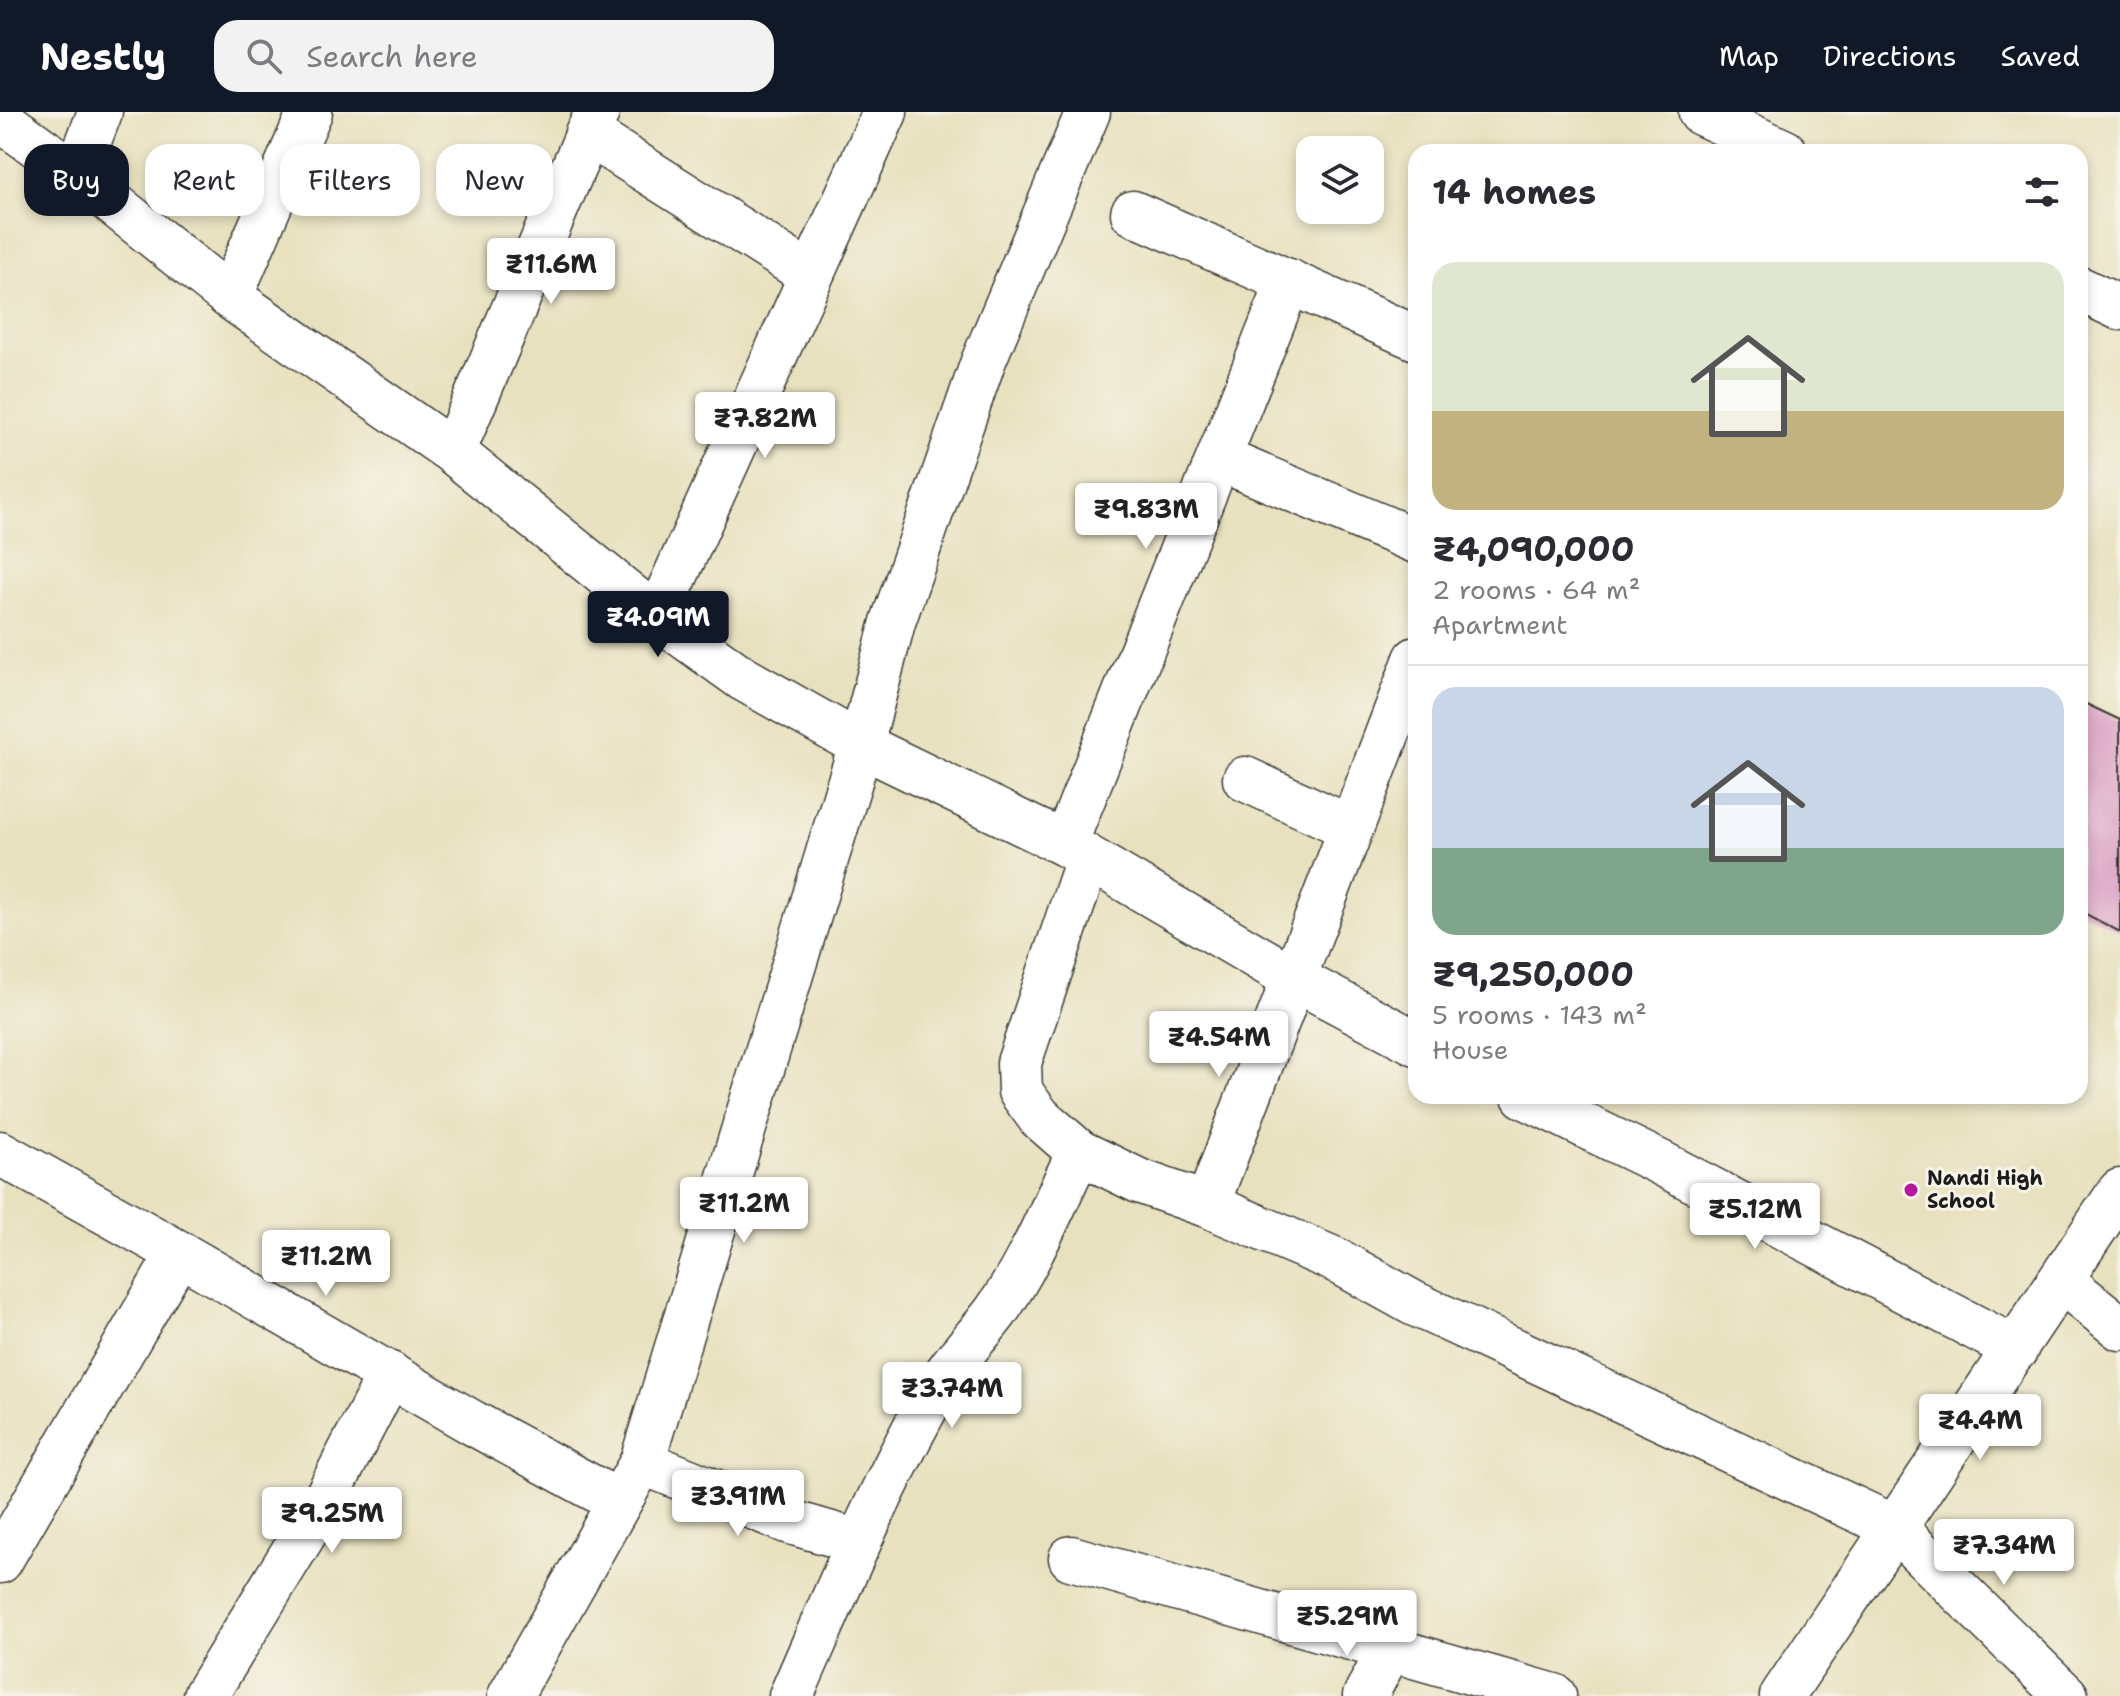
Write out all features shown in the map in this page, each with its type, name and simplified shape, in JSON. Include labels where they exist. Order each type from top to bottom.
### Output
[{"type":"street","points":[[88,144],[100,112]]},
{"type":"street","points":[[230,297],[310,112]]},
{"type":"street","points":[[657,617],[885,112]]},
{"type":"street","points":[[510,1696],[642,1462],[861,745],[893,622],[983,362],[1088,112]]},
{"type":"street","points":[[1701,113],[1768,144]]},
{"type":"street","points":[[0,119],[35,144]]},
{"type":"street","points":[[453,452],[592,123],[811,275]]},
{"type":"street","points":[[1133,213],[1408,334]]},
{"type":"street","points":[[129,216],[230,297],[453,452],[657,617],[742,678],[861,745],[1077,852],[1293,978],[1408,1039]]},
{"type":"street","points":[[1289,281],[1220,459],[1077,852],[1019,1063],[1020,1091],[1039,1117],[1079,1152],[1139,1181],[1207,1205],[1336,1260],[1413,1303],[1894,1527],[2066,1696]]},
{"type":"street","points":[[2088,293],[2120,308]]},
{"type":"street","points":[[1220,459],[1408,538]]},
{"type":"street","points":[[1207,1205],[1351,828],[1402,736],[1408,703]]},
{"type":"street","points":[[1245,779],[1351,828]]},
{"type":"street","points":[[1540,1104],[1661,1163],[2016,1349]]},
{"type":"street","points":[[791,1696],[859,1542],[931,1398],[956,1359],[995,1312],[1038,1239],[1079,1152]]},
{"type":"street","points":[[0,1153],[473,1423],[619,1502]]},
{"type":"street","points":[[1782,1696],[2120,1191]]},
{"type":"street","points":[[0,1561],[179,1253]]},
{"type":"street","points":[[2062,1281],[2120,1328]]},
{"type":"street","points":[[205,1696],[326,1498],[390,1374]]},
{"type":"street","points":[[642,1462],[787,1521],[859,1542]]},
{"type":"street","points":[[1071,1558],[1554,1696]]},
{"type":"street","points":[[1365,1696],[1389,1651]]},
{"type":"building","points":[[2088,705],[2120,720],[2120,932],[2088,915]]},
{"type":"place","name":"Nandi High School","points":[[1911,1190]]}]
